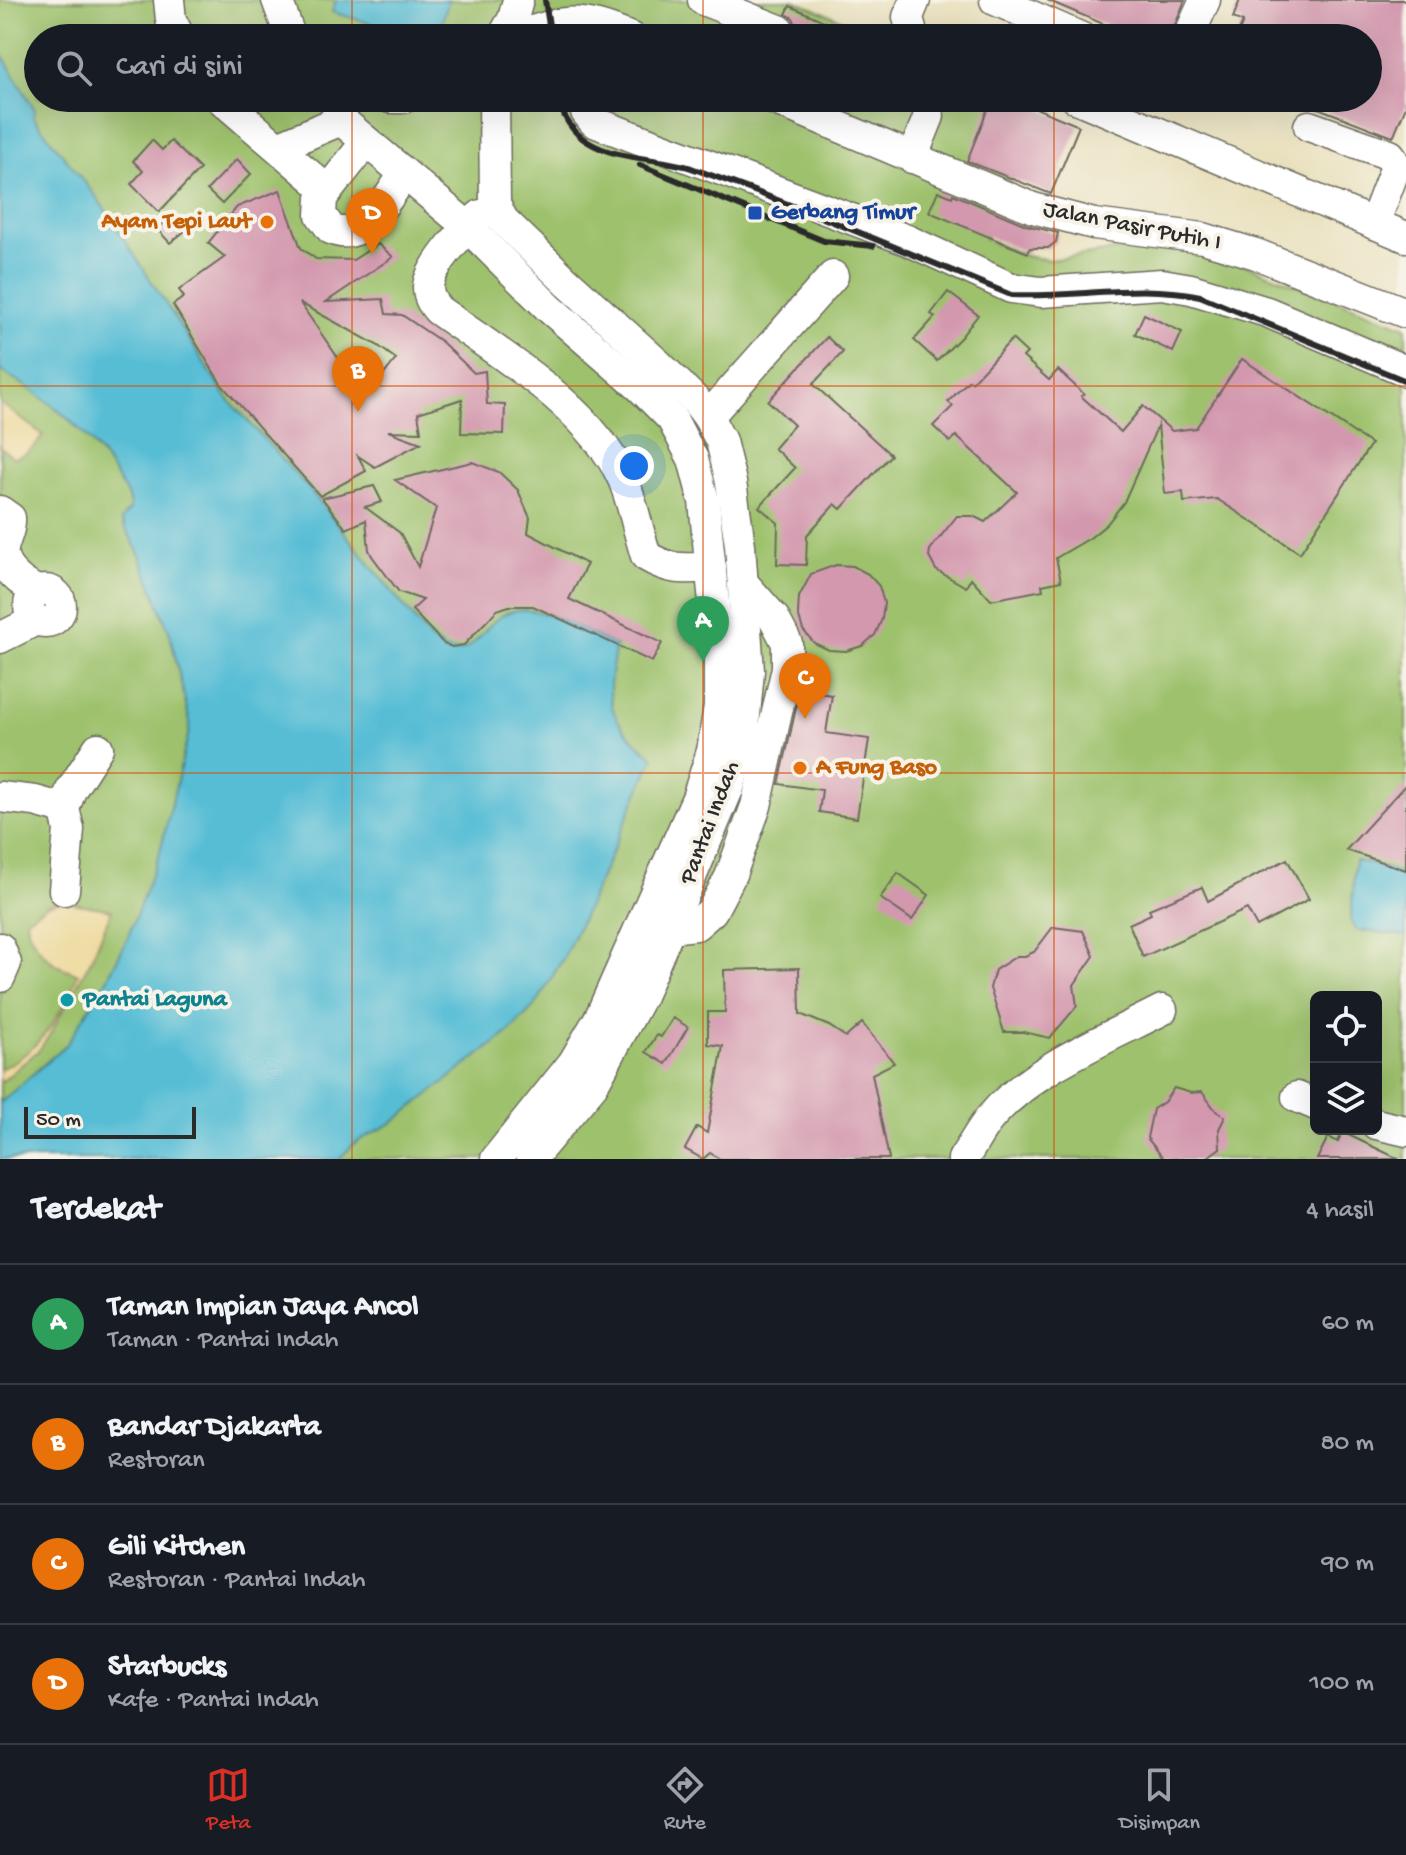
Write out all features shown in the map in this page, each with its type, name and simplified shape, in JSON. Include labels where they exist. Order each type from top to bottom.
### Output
[{"type":"street","points":[[169,0],[173,24]]},
{"type":"street","points":[[277,0],[286,24]]},
{"type":"street","points":[[510,24],[518,0]]},
{"type":"street","points":[[703,0],[764,24]]},
{"type":"street","points":[[910,24],[908,17],[915,0]]},
{"type":"street","points":[[995,0],[1050,24]]},
{"type":"street","points":[[1194,24],[1205,0]]},
{"type":"street","points":[[237,112],[327,190]]},
{"type":"street","points":[[278,147],[333,112]]},
{"type":"street","name":"Pantai Indah","points":[[341,112],[366,142],[467,226],[549,308],[672,419],[693,459],[704,501],[719,653],[719,706],[712,751],[697,798],[600,1017],[573,1063],[496,1159]]},
{"type":"street","points":[[494,112],[495,204],[467,226],[434,271],[428,285],[430,300],[438,310],[532,376],[596,435],[622,479],[646,556],[662,566],[677,570],[711,567]]},
{"type":"street","points":[[586,112],[594,122],[907,240],[1011,288],[1041,292],[1162,284],[1191,289],[1267,312],[1406,371]]},
{"type":"street","name":"Jalan Pasir Putih I","points":[[804,112],[1033,208],[1064,217],[1203,238],[1256,254],[1406,313]]},
{"type":"street","points":[[912,158],[928,112]]},
{"type":"street","points":[[1136,112],[1406,237]]},
{"type":"street","points":[[1309,126],[1390,155],[1394,160],[1396,166],[1374,224]]},
{"type":"street","points":[[366,142],[327,190],[320,207],[321,215],[331,229],[346,233],[365,226],[404,175]]},
{"type":"street","name":"Pantai Indah","points":[[495,204],[503,220],[659,365],[708,417],[721,441],[731,482],[749,671],[743,737],[729,787],[641,996],[593,1085],[531,1159]]},
{"type":"street","points":[[708,417],[833,276]]},
{"type":"street","points":[[0,511],[10,518],[11,528],[3,559],[37,606],[0,638]]},
{"type":"street","points":[[64,890],[69,829],[64,809],[71,790],[98,748]]},
{"type":"street","points":[[0,797],[35,801],[64,809]]},
{"type":"street","points":[[0,948],[6,963],[0,977]]},
{"type":"street","points":[[963,1159],[991,1117],[1024,1087],[1162,1010]]},
{"type":"street","points":[[1382,1125],[1406,1131]]},
{"type":"green space","points":[[0,0],[793,0],[852,24],[24,24],[24,112],[1037,112],[985,239],[1025,256],[1049,260],[1150,246],[1206,250],[1406,327],[1406,1159],[0,1159]]},
{"type":"sand","points":[[0,403],[43,435],[31,450],[14,458],[0,447]]},
{"type":"sand","name":"Pantai Laguna","points":[[61,901],[112,910],[90,962],[50,1034],[39,1050],[0,1083],[0,1069],[27,1053],[48,1030],[78,974],[48,958],[37,946],[27,925],[26,919],[47,905]]},
{"type":"water","points":[[336,0],[449,0],[441,24],[373,24],[332,12]]},
{"type":"water","points":[[0,51],[24,91],[24,112],[34,112],[33,117],[98,199],[227,398],[310,490],[431,640],[446,649],[458,651],[468,648],[504,614],[528,610],[554,617],[616,646],[610,682],[613,709],[627,732],[654,757],[565,955],[537,1003],[509,1032],[396,1120],[354,1145],[340,1159],[0,1159],[0,1103],[67,1044],[126,942],[160,852],[190,723],[170,634],[140,555],[121,520],[130,509],[125,491],[104,458],[64,415],[0,370]]},
{"type":"water","points":[[1355,860],[1406,874],[1406,936],[1357,930],[1351,921]]},
{"type":"building","points":[[1047,0],[1185,0],[1176,24],[1103,24]]},
{"type":"building","points":[[1240,0],[1406,0],[1406,106],[1393,137],[1328,112],[1382,112],[1382,24],[1242,24],[1233,18]]},
{"type":"building","points":[[790,6],[824,21],[823,24],[796,24],[786,14]]},
{"type":"building","points":[[986,112],[1046,112],[1079,126],[1051,194],[967,161]]},
{"type":"building","points":[[152,140],[162,150],[171,141],[200,169],[159,212],[131,184],[143,171],[133,161]]},
{"type":"building","points":[[237,159],[251,174],[222,204],[207,190]]},
{"type":"building","points":[[280,190],[301,248],[316,259],[353,260],[378,244],[393,257],[326,302],[383,299],[386,314],[402,315],[442,342],[474,373],[485,371],[487,404],[505,405],[504,434],[461,433],[462,399],[418,413],[421,432],[388,431],[421,443],[375,467],[358,456],[366,471],[320,496],[221,384],[173,305],[184,297],[179,290],[225,257],[208,243],[237,207]],"holes":[[[300,303],[377,345],[396,359],[378,382],[354,381]]]},
{"type":"building","points":[[938,191],[952,197],[953,194],[1026,225],[1058,233],[1056,242],[1048,248],[1030,248],[1028,253],[929,212]]},
{"type":"building","points":[[173,215],[186,230],[170,243],[157,229]]},
{"type":"building","points":[[948,292],[978,315],[937,361],[914,340],[935,317],[931,314]]},
{"type":"building","points":[[1144,314],[1182,332],[1173,352],[1135,334]]},
{"type":"building","points":[[827,337],[843,352],[813,384],[891,455],[841,509],[835,504],[807,535],[806,565],[777,564],[778,523],[759,507],[795,468],[774,448],[794,425],[768,401]]},
{"type":"building","points":[[1012,339],[1027,353],[1023,357],[1049,380],[1058,370],[1121,432],[1143,406],[1172,431],[1196,428],[1242,359],[1371,444],[1300,553],[1217,499],[1184,502],[1183,492],[1165,494],[1158,425],[1124,502],[1107,524],[1090,538],[1056,558],[1061,581],[1042,585],[1043,590],[991,600],[971,578],[966,587],[936,570],[929,557],[930,550],[957,516],[973,516],[985,522],[1017,492],[956,436],[950,442],[933,426],[953,406],[948,402],[969,380],[972,382]]},
{"type":"building","points":[[472,462],[499,472],[518,490],[530,518],[528,533],[587,564],[569,599],[662,643],[652,662],[533,606],[509,606],[497,610],[464,645],[452,647],[444,644],[412,610],[423,600],[399,592],[372,556],[366,520],[346,529],[322,498],[374,486],[382,502],[365,507],[400,533],[418,567],[436,508],[395,480]]},
{"type":"building","points":[[836,565],[853,566],[868,574],[879,586],[884,603],[882,619],[875,635],[862,646],[846,651],[829,650],[814,643],[803,630],[798,614],[799,597],[811,574]]},
{"type":"building","points":[[800,690],[832,695],[826,733],[869,739],[857,818],[819,812],[822,790],[779,784]]},
{"type":"building","points":[[1406,784],[1406,870],[1346,850]]},
{"type":"building","points":[[1287,859],[1309,899],[1257,927],[1247,909],[1143,957],[1129,924],[1151,914],[1149,909],[1202,887],[1208,901]]},
{"type":"building","points":[[898,873],[929,895],[912,920],[880,898]]},
{"type":"building","points":[[1053,927],[1083,931],[1094,956],[1074,985],[1077,1006],[1050,1038],[1023,1032],[1004,1032],[990,988],[995,970],[1017,956],[1034,952]]},
{"type":"building","points":[[799,968],[800,1014],[846,1037],[862,1023],[894,1063],[872,1074],[889,1159],[720,1159],[710,1153],[703,1159],[685,1149],[697,1127],[707,1133],[723,1046],[708,1044],[708,1012],[725,1012],[724,970]]},
{"type":"building","points":[[673,1018],[688,1027],[666,1064],[646,1052],[657,1035],[661,1037]]},
{"type":"building","points":[[1174,1088],[1191,1093],[1202,1092],[1216,1111],[1225,1117],[1219,1129],[1220,1148],[1205,1159],[1164,1159],[1147,1138],[1153,1109],[1164,1102]]},
{"type":"building","points":[[1341,1135],[1348,1135],[1399,1159],[1317,1159],[1328,1137],[1338,1142]]},
{"type":"railway","points":[[545,0],[549,24]]},
{"type":"railway","points":[[562,112],[573,129],[600,148],[694,169],[814,214],[1011,295],[1153,291],[1200,296],[1406,381]]},
{"type":"railway","points":[[640,165],[824,241],[873,246]]},
{"type":"place","name":"Gerbang Timur","points":[[755,213]]},
{"type":"place","name":"Ayam Tepi Laut","points":[[267,222]]},
{"type":"place","name":"Starbucks","points":[[372,254]]},
{"type":"place","name":"Bandar Djakarta","points":[[358,412]]},
{"type":"place","name":"Taman Impian Jaya Ancol","points":[[703,662]]},
{"type":"place","name":"Gili Kitchen","points":[[805,719]]},
{"type":"place","name":"A Fung Baso","points":[[800,768]]},
{"type":"place","name":"Pantai Laguna","points":[[67,1000]]}]
